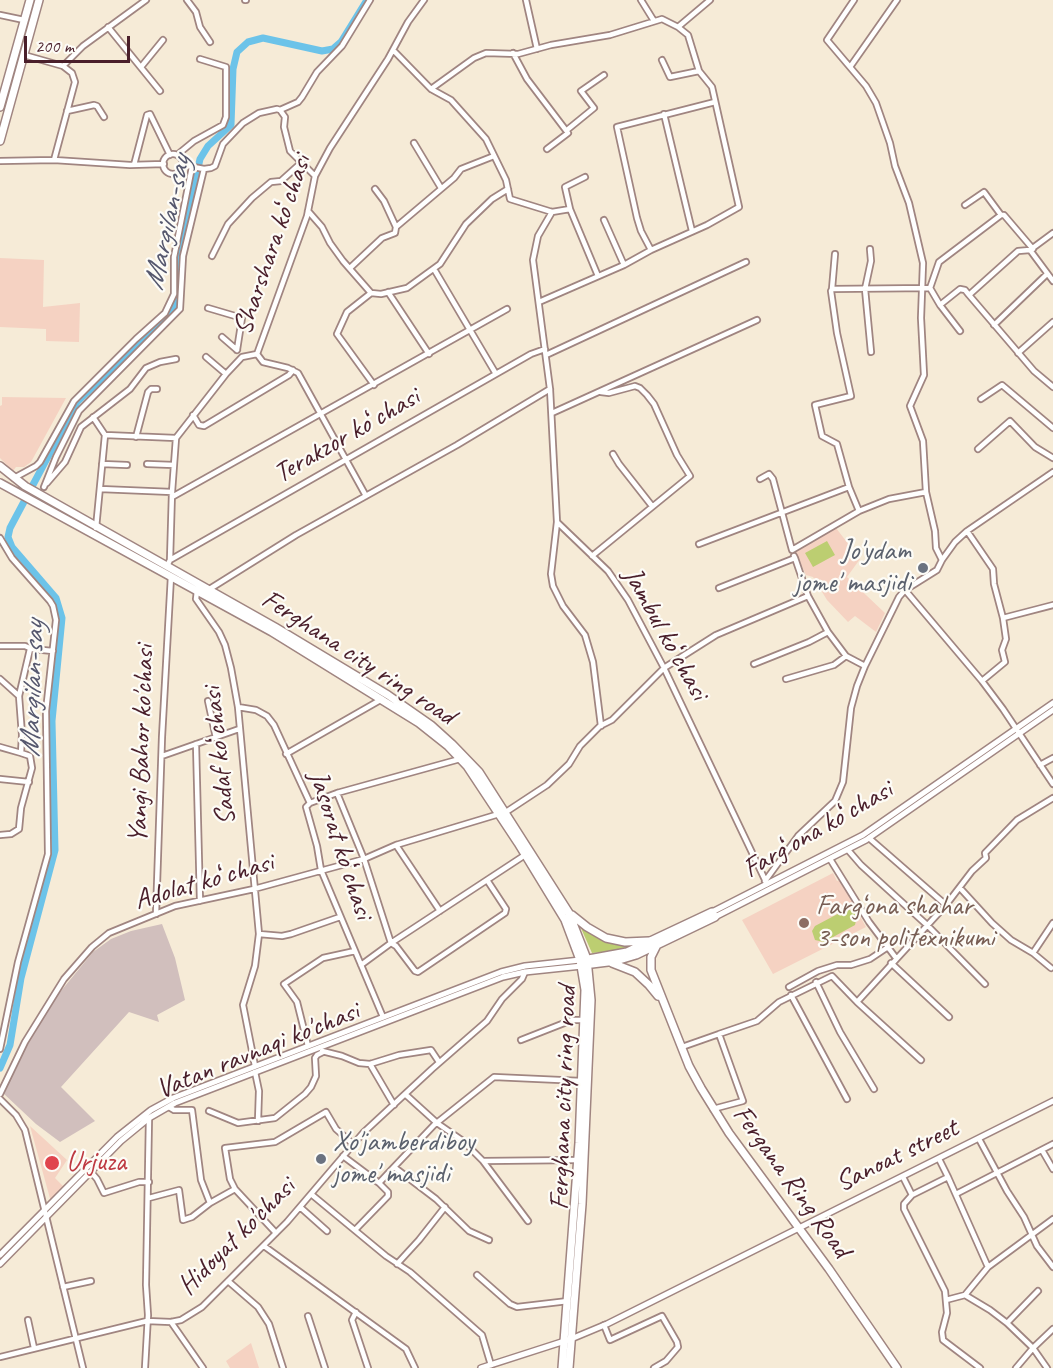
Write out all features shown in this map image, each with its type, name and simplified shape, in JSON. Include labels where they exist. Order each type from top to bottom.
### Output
[{"type":"highway","points":[[0,107],[30,0]]},
{"type":"highway","points":[[0,141],[39,0]]},
{"type":"highway","points":[[0,466],[14,478],[22,489]]},
{"type":"highway","points":[[0,475],[14,478]]},
{"type":"highway","points":[[0,483],[22,489],[35,496]]},
{"type":"highway","name":"Ferghana city ring road","points":[[35,496],[168,563],[208,590],[321,658],[428,729],[460,759],[502,813],[565,920],[584,963],[582,1082],[568,1301],[569,1368]]},
{"type":"highway","name":"Ferghana city ring road","points":[[35,496],[197,591],[388,695],[440,732],[472,764],[569,913],[584,963],[591,1000],[588,1087],[568,1340],[562,1368]]},
{"type":"highway","points":[[569,913],[593,931],[609,939],[656,943],[650,966],[666,1011]]},
{"type":"highway","name":"Fargʻona koʻchasi","points":[[584,963],[610,962],[636,955],[714,914]]},
{"type":"highway","name":"Fargʻona koʻchasi","points":[[584,963],[656,943]]},
{"type":"highway","points":[[610,962],[629,968],[638,974],[654,990],[666,1011]]},
{"type":"highway","name":"Fergana Ring Road","points":[[666,1011],[695,1078],[713,1110],[897,1368]]},
{"type":"main road","name":"Fargʻona koʻchasi","points":[[714,914],[869,838],[1053,704]]},
{"type":"main road","name":"Fargʻona koʻchasi","points":[[714,914],[766,883],[863,835],[1053,710]]},
{"type":"main road","name":"Vatan ravnaqi ko'chasi","points":[[266,1065],[321,1051],[503,977],[584,963]]},
{"type":"main road","name":"Vatan ravnaqi ko'chasi","points":[[0,1255],[117,1137],[151,1110],[173,1098],[266,1065],[308,1046],[501,972],[525,966],[584,963]]},
{"type":"main road","name":"Vatan ravnaqi ko'chasi","points":[[0,1264],[121,1141],[149,1118],[255,1069]]},
{"type":"main road","name":"Sanoat street","points":[[481,1368],[568,1340],[604,1325],[687,1286],[1053,1101]]},
{"type":"street","points":[[63,66],[83,46],[146,0]]},
{"type":"street","points":[[187,0],[196,12],[200,27],[210,42]]},
{"type":"street","points":[[183,165],[208,170],[215,166],[223,144],[243,123],[259,113],[280,110],[298,102],[321,67],[342,46],[369,0]]},
{"type":"street","name":"Sharshara koʻchasi","points":[[176,438],[242,357],[257,354],[308,212],[315,176],[408,22],[424,0]]},
{"type":"street","points":[[526,0],[537,49]]},
{"type":"street","points":[[641,0],[654,21]]},
{"type":"street","points":[[678,27],[710,0]]},
{"type":"street","points":[[854,0],[827,40],[833,44],[866,86],[876,103],[909,203],[923,263],[921,318],[924,375],[910,406],[923,441],[926,492],[935,531],[936,548],[942,560]]},
{"type":"street","points":[[850,67],[897,0]]},
{"type":"street","points":[[0,15],[24,20]]},
{"type":"street","points":[[430,88],[474,58],[486,53],[518,54],[551,45],[610,35],[662,19],[688,35],[699,71],[712,87],[740,207],[624,265],[539,302]]},
{"type":"street","points":[[108,27],[160,92]]},
{"type":"street","points":[[141,67],[163,40]]},
{"type":"street","points":[[393,50],[430,88],[451,100],[486,139],[508,189],[509,197],[552,212],[570,210]]},
{"type":"street","points":[[513,53],[527,79],[567,130]]},
{"type":"street","points":[[24,55],[63,66],[75,78],[54,160]]},
{"type":"street","points":[[177,155],[194,141],[223,124],[226,117],[226,67],[200,59]]},
{"type":"street","points":[[662,60],[670,77],[699,71]]},
{"type":"street","points":[[547,149],[567,135],[567,130],[594,108],[581,91],[604,75]]},
{"type":"street","points":[[651,250],[637,218],[617,129],[619,126],[715,102]]},
{"type":"street","points":[[67,111],[94,105],[104,117]]},
{"type":"street","points":[[280,110],[286,120],[284,127],[291,150],[315,176]]},
{"type":"street","points":[[134,165],[147,115],[150,114],[170,155]]},
{"type":"street","points":[[664,114],[692,231]]},
{"type":"street","points":[[414,143],[441,188]]},
{"type":"street","points":[[170,155],[177,155],[182,159],[183,165],[180,171],[174,174],[166,170],[164,164],[165,159],[170,155]]},
{"type":"street","points":[[396,227],[466,166],[494,156]]},
{"type":"street","points":[[0,160],[164,164]]},
{"type":"street","points":[[212,256],[228,224],[244,207],[271,182],[281,181],[301,163]]},
{"type":"street","points":[[14,478],[40,462],[74,401],[165,313],[174,294],[174,257],[192,167]]},
{"type":"street","points":[[44,487],[79,411],[180,309],[183,256],[204,169]]},
{"type":"street","points":[[585,177],[565,187],[570,210],[598,276]]},
{"type":"street","points":[[350,268],[382,238],[395,233],[396,227],[384,201],[375,189]]},
{"type":"street","points":[[374,385],[337,334],[347,312],[371,293],[407,288],[434,269],[440,264],[466,224],[492,199],[508,189]]},
{"type":"street","points":[[965,205],[984,192],[1001,215],[1004,215],[1032,249],[1053,281]]},
{"type":"street","points":[[308,212],[322,227],[330,243],[371,293]]},
{"type":"street","points":[[552,212],[538,236],[533,260],[552,412],[556,522],[552,586],[563,606],[585,635],[593,662],[601,726]]},
{"type":"street","points":[[960,331],[930,288],[939,262],[1001,215]]},
{"type":"street","points":[[604,220],[624,265]]},
{"type":"street","points":[[969,295],[1018,251],[1032,249],[1053,233]]},
{"type":"street","points":[[870,249],[871,261],[865,288],[871,352]]},
{"type":"street","points":[[835,254],[831,291],[837,333],[851,396],[816,405],[822,436],[837,444],[849,488],[859,511]]},
{"type":"street","name":"Terakzor koʻchasi","points":[[168,563],[531,354],[545,352],[746,262]]},
{"type":"street","points":[[434,269],[496,374]]},
{"type":"street","points":[[994,325],[1047,274]]},
{"type":"street","points":[[832,289],[930,288]]},
{"type":"street","points":[[940,305],[960,290],[964,290],[1034,371],[1053,387]]},
{"type":"street","points":[[388,292],[429,354]]},
{"type":"street","points":[[208,308],[242,318],[237,350]]},
{"type":"street","name":"Terakzor koʻchasi","points":[[172,495],[322,414],[507,309]]},
{"type":"street","points":[[552,412],[758,320]]},
{"type":"street","points":[[1018,353],[1053,322]]},
{"type":"street","points":[[222,337],[242,357]]},
{"type":"street","points":[[257,354],[263,362],[298,373],[366,496]]},
{"type":"street","points":[[206,357],[226,374]]},
{"type":"street","points":[[35,496],[65,462],[78,430],[130,389],[146,368],[176,359]]},
{"type":"street","points":[[193,415],[199,425],[204,426],[289,375],[293,370]]},
{"type":"street","points":[[981,399],[1002,385],[1053,428]]},
{"type":"street","points":[[592,556],[690,476],[677,456],[654,404],[647,395],[635,386],[609,393],[601,392]]},
{"type":"street","points":[[136,436],[148,392],[151,389],[157,389]]},
{"type":"street","points":[[208,590],[256,558],[550,389]]},
{"type":"street","points":[[93,417],[105,435],[96,528]]},
{"type":"street","points":[[978,448],[1010,421],[1035,447],[1053,458]]},
{"type":"street","points":[[105,435],[176,438],[168,563]]},
{"type":"street","points":[[613,454],[619,465],[652,506]]},
{"type":"street","points":[[102,464],[127,465]]},
{"type":"street","points":[[147,464],[174,465]]},
{"type":"street","points":[[766,883],[798,836],[835,801],[843,782],[851,708],[865,666],[893,606],[905,590],[937,570],[955,542],[967,531],[1053,472]]},
{"type":"street","points":[[760,479],[766,474],[771,476],[808,596],[828,632],[846,656],[865,666]]},
{"type":"street","points":[[699,544],[849,488]]},
{"type":"street","points":[[100,489],[172,495]]},
{"type":"street","points":[[792,550],[859,511],[889,499],[926,492]]},
{"type":"street","name":"Jambul koʻchasi","points":[[556,522],[608,571],[628,600],[664,668],[766,883]]},
{"type":"street","points":[[967,531],[993,569],[1006,639],[1002,651],[1005,662],[982,681]]},
{"type":"street","points":[[0,538],[12,558],[53,606],[56,620],[46,711],[48,854],[18,962],[0,1049]]},
{"type":"street","points":[[719,588],[795,558]]},
{"type":"street","name":"Yangi Bahor ko'chasi","points":[[156,914],[171,576]]},
{"type":"street","points":[[905,590],[982,681],[1053,784]]},
{"type":"street","name":"Sadaf koʻchasi","points":[[197,591],[196,599],[219,632],[225,645],[238,707],[259,934],[255,966],[243,1005],[259,1091],[258,1121]]},
{"type":"street","name":"Adolat koʻchasi","points":[[0,1094],[25,1042],[64,979],[92,947],[109,933],[175,906],[254,889],[364,859],[396,845],[502,813],[547,785],[569,764],[580,746],[601,726],[612,720],[664,668],[716,635],[808,596]]},
{"type":"street","points":[[1003,618],[1053,605]]},
{"type":"street","points":[[754,664],[828,632]]},
{"type":"street","points":[[0,646],[19,645],[30,649],[53,651]]},
{"type":"street","points":[[21,753],[19,696],[30,649]]},
{"type":"street","points":[[786,679],[834,665],[846,656]]},
{"type":"street","points":[[0,679],[19,696]]},
{"type":"street","points":[[286,754],[382,699]]},
{"type":"street","points":[[208,700],[216,738]]},
{"type":"street","name":"Jasorat koʻchasi","points":[[238,707],[250,708],[270,719],[310,803],[306,807],[321,870],[383,1017]]},
{"type":"street","points":[[162,756],[239,729]]},
{"type":"street","points":[[196,744],[200,901]]},
{"type":"street","points":[[0,747],[30,756],[32,760],[29,782],[21,808],[19,829],[10,834],[0,835]]},
{"type":"street","points":[[310,803],[337,793],[460,759]]},
{"type":"street","points":[[1040,765],[1053,759]]},
{"type":"street","points":[[0,779],[29,782]]},
{"type":"street","points":[[337,793],[364,859],[391,943],[396,946],[416,972],[507,911],[487,880]]},
{"type":"street","points":[[857,1002],[946,904],[986,858],[986,853],[1017,820],[1053,798]]},
{"type":"street","points":[[869,838],[946,904]]},
{"type":"street","points":[[396,845],[440,911]]},
{"type":"street","points":[[848,850],[985,984]]},
{"type":"street","points":[[361,965],[525,855]]},
{"type":"street","points":[[830,859],[869,922],[896,958]]},
{"type":"street","points":[[960,888],[1011,940],[1033,952],[1051,968]]},
{"type":"street","points":[[259,934],[282,936],[340,917]]},
{"type":"street","points":[[1033,952],[1053,923]]},
{"type":"street","points":[[789,987],[818,971],[837,965],[852,965],[888,947]]},
{"type":"street","points":[[308,1046],[297,1002],[284,984],[323,958],[355,951]]},
{"type":"street","points":[[891,963],[949,1017]]},
{"type":"street","name":"Hidoyat ko'chasi","points":[[0,1357],[147,1321],[181,1320],[202,1307],[300,1208],[353,1144],[439,1062],[487,1021],[502,999],[522,980],[525,972]]},
{"type":"street","points":[[682,1047],[757,1021],[778,1002],[831,975],[921,1060]]},
{"type":"street","points":[[816,982],[849,1049],[874,1089]]},
{"type":"street","points":[[791,995],[847,1099]]},
{"type":"street","points":[[521,1040],[572,1020],[584,1020]]},
{"type":"street","points":[[713,1110],[743,1101],[719,1034]]},
{"type":"street","points":[[209,1111],[238,1123],[275,1118],[305,1094],[315,1079],[315,1058],[321,1051],[359,1063],[370,1064],[399,1055],[429,1050],[433,1051],[439,1062]]},
{"type":"street","points":[[370,1064],[394,1105]]},
{"type":"street","points":[[379,1183],[437,1123],[494,1077],[582,1082]]},
{"type":"street","points":[[405,1094],[437,1123],[463,1141],[483,1161],[528,1221]]},
{"type":"street","points":[[0,1099],[16,1115],[25,1130],[83,1368]]},
{"type":"street","points":[[169,1107],[174,1110],[192,1110],[201,1180],[210,1203]]},
{"type":"street","points":[[276,1233],[235,1189],[230,1179],[225,1148],[275,1142],[326,1112],[336,1129],[353,1144]]},
{"type":"street","points":[[145,1368],[149,1118]]},
{"type":"street","points":[[979,1139],[1037,1246],[1053,1267]]},
{"type":"street","points":[[956,1194],[1053,1144]]},
{"type":"street","points":[[1042,1150],[1053,1169]]},
{"type":"street","points":[[343,1156],[379,1183],[388,1196],[356,1230]]},
{"type":"street","points":[[939,1159],[988,1268]]},
{"type":"street","points":[[483,1161],[578,1160]]},
{"type":"street","points":[[394,1167],[445,1207],[469,1231],[489,1240]]},
{"type":"street","points":[[91,1172],[98,1179],[104,1193],[139,1182],[149,1182]]},
{"type":"street","points":[[903,1177],[912,1195]]},
{"type":"street","points":[[948,1177],[912,1195],[904,1204],[904,1209],[945,1291],[947,1313],[942,1332],[943,1340],[980,1368]]},
{"type":"street","points":[[149,1198],[178,1190],[183,1220],[192,1217],[210,1203],[235,1189]]},
{"type":"street","points":[[311,1194],[410,1272],[483,1335],[491,1365]]},
{"type":"street","points":[[397,1264],[445,1207]]},
{"type":"street","points":[[300,1208],[327,1231]]},
{"type":"street","points":[[946,1300],[965,1295],[988,1268],[1053,1218]]},
{"type":"street","points":[[264,1246],[409,1351],[414,1368]]},
{"type":"street","points":[[477,1275],[510,1304],[517,1307],[568,1301]]},
{"type":"street","points":[[63,1287],[91,1281]]},
{"type":"street","points":[[228,1281],[258,1307],[269,1324],[283,1368]]},
{"type":"street","points":[[1007,1323],[1038,1291]]},
{"type":"street","points":[[965,1295],[1007,1323],[1033,1348],[1047,1368]]},
{"type":"street","points":[[356,1312],[352,1320],[368,1368]]},
{"type":"street","points":[[308,1316],[325,1368]]},
{"type":"street","points":[[604,1325],[610,1340],[662,1316],[678,1347],[666,1361],[654,1368]]},
{"type":"street","points":[[28,1320],[34,1348]]},
{"type":"street","points":[[171,1322],[203,1368]]},
{"type":"street","points":[[1016,1368],[1053,1329]]},
{"type":"shaded area","points":[[0,258],[44,260],[43,307],[80,303],[79,342],[46,341],[46,329],[0,327]]},
{"type":"shaded area","points":[[2,397],[66,398],[31,462],[24,467],[16,467],[13,471],[0,458]]},
{"type":"shaded area","points":[[836,528],[860,559],[847,577],[885,613],[876,632],[855,616],[848,622],[827,600],[813,577],[806,575],[795,552]]},
{"type":"shaded area","name":"Farg‘ona shahar 3-son politexnikumi","points":[[833,873],[837,881],[840,880],[866,927],[773,974],[742,920]]},
{"type":"shaded area","points":[[162,924],[175,958],[185,1000],[157,1015],[159,1022],[129,1012],[61,1087],[95,1121],[60,1142],[36,1124],[3,1093],[34,1030],[56,997],[93,952],[111,939],[131,931]]},
{"type":"shaded area","name":"Urjuza","points":[[30,1126],[67,1160],[55,1178],[64,1187],[51,1202]]},
{"type":"shaded area","points":[[251,1343],[259,1368],[230,1368],[226,1361]]},
{"type":"green space","points":[[827,541],[835,555],[813,567],[805,553]]},
{"type":"green space","points":[[847,909],[853,911],[857,916],[855,925],[824,942],[815,940],[812,931],[815,926]]},
{"type":"green space","points":[[580,926],[607,941],[637,944],[617,951],[592,953]]},
{"type":"waterway","name":"Margilan-say","points":[[0,1068],[10,1045],[21,978],[55,850],[52,721],[62,618],[56,598],[12,547],[8,537],[10,528],[77,402],[175,306],[178,293],[178,260],[200,159],[208,146],[231,125],[233,69],[237,52],[248,42],[263,38],[322,51],[333,49],[341,42],[367,0]]},
{"type":"place","name":"Jo'ydam jome' masjidi","points":[[923,568]]},
{"type":"place","name":"Farg‘ona shahar 3-son politexnikumi","points":[[804,923]]},
{"type":"place","name":"Xo'jamberdiboy jome' masjidi","points":[[321,1159]]},
{"type":"place","name":"Urjuza","points":[[52,1163]]}]
